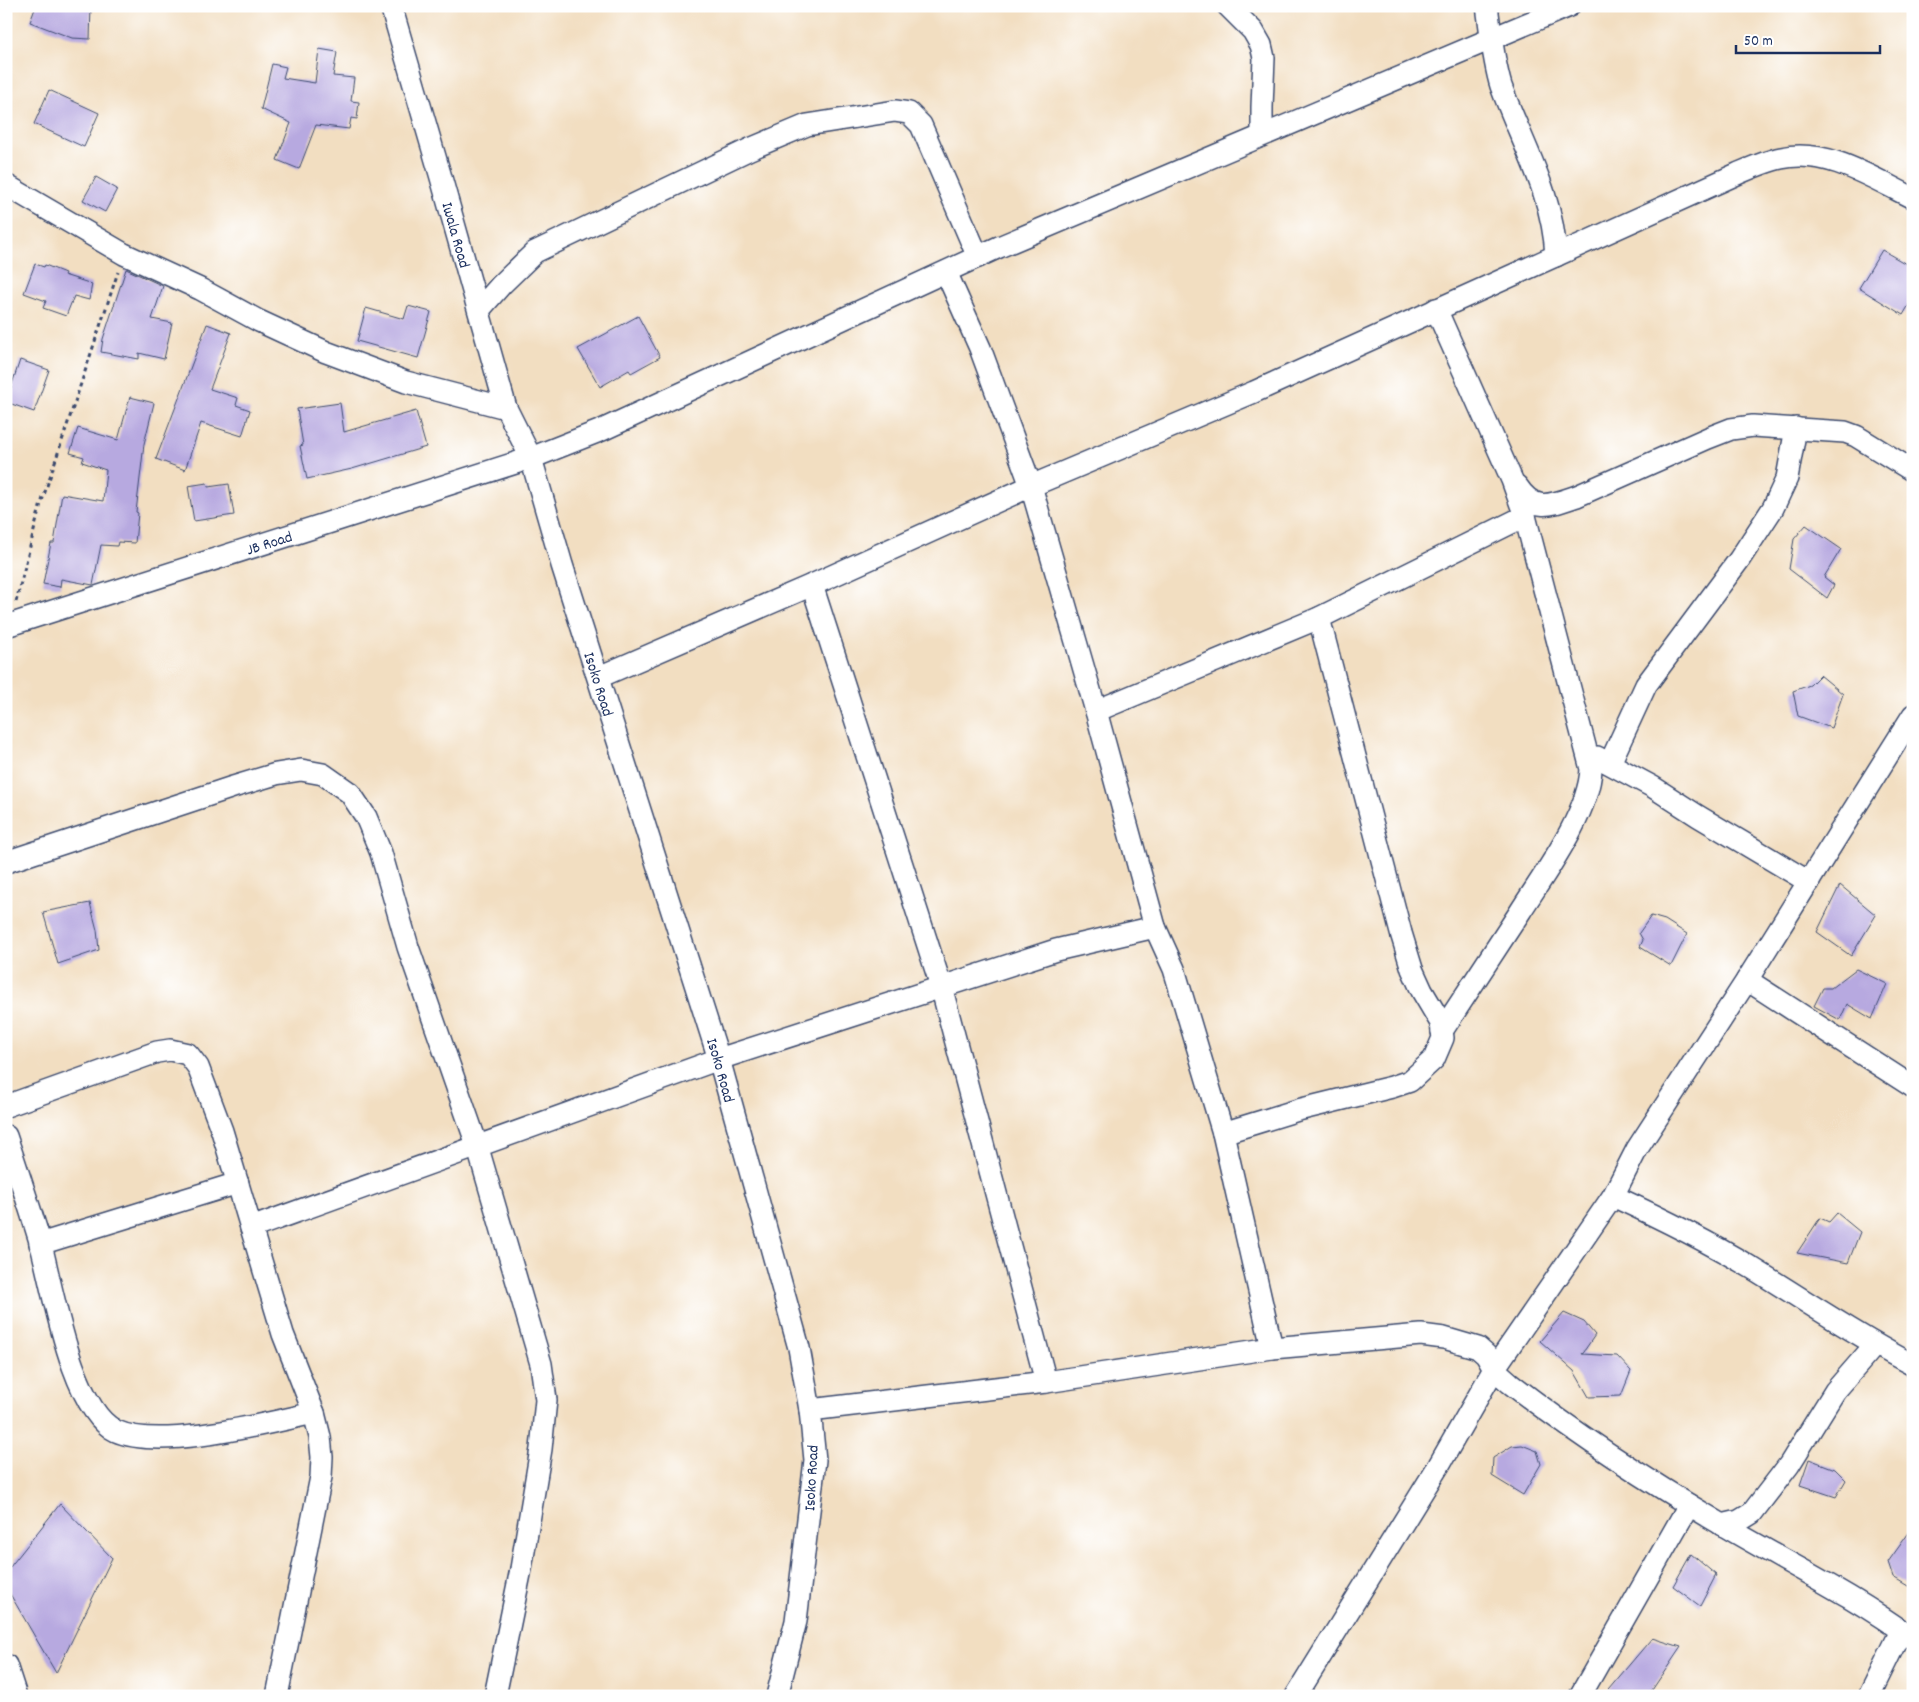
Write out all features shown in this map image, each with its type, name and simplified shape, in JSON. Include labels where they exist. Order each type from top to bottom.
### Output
[{"type":"street","name":"Iwala Road","points":[[391,6],[506,408],[531,458]]},
{"type":"street","points":[[1228,6],[1253,31],[1262,45],[1264,58],[1262,135]]},
{"type":"street","points":[[1487,6],[1491,38],[1501,85],[1548,204],[1554,230],[1556,256]]},
{"type":"street","name":"JB Road","points":[[8,625],[531,458],[602,430],[978,257],[1568,6]]},
{"type":"street","points":[[479,310],[501,285],[535,252],[750,149],[808,125],[895,110],[908,113],[921,125],[978,257]]},
{"type":"street","points":[[599,677],[812,585],[1031,486],[1254,392],[1737,174],[1781,158],[1808,156],[1844,164],[1913,198]]},
{"type":"street","points":[[6,185],[124,254],[200,289],[259,321],[326,352],[406,382],[506,408]]},
{"type":"street","points":[[946,272],[980,348],[1031,486],[1096,711],[1155,927],[1174,969],[1223,1133],[1272,1348]]},
{"type":"street","points":[[1436,309],[1512,480],[1525,516],[1591,769],[1586,798],[1558,852],[1442,1031]]},
{"type":"street","points":[[1512,480],[1527,500],[1540,505],[1551,504],[1577,496],[1731,429],[1753,426],[1845,432],[1856,436],[1913,471]]},
{"type":"street","points":[[1610,763],[1636,703],[1646,685],[1739,560],[1774,508],[1787,478],[1796,428]]},
{"type":"street","name":"Isoko Road","points":[[531,458],[562,565],[719,1059],[799,1348],[810,1410],[814,1470],[796,1621],[777,1696]]},
{"type":"street","points":[[1096,711],[1320,618],[1525,516]]},
{"type":"street","points":[[812,585],[941,986],[1046,1382]]},
{"type":"street","points":[[1223,1133],[1298,1110],[1410,1081],[1434,1059],[1441,1045],[1441,1024],[1412,969],[1401,933],[1320,618]]},
{"type":"street","points":[[1296,1696],[1439,1465],[1494,1369],[1613,1196],[1637,1149],[1747,980],[1913,715]]},
{"type":"street","points":[[1588,753],[1610,763],[1809,882]]},
{"type":"street","points":[[6,862],[233,787],[276,774],[301,770],[323,774],[350,793],[366,817],[381,853],[408,947],[477,1145],[541,1364],[546,1400],[541,1449],[522,1560],[495,1696]]},
{"type":"street","points":[[251,1228],[719,1059],[1056,950],[1155,927]]},
{"type":"street","points":[[1747,980],[1913,1087]]},
{"type":"street","points":[[6,1106],[143,1056],[163,1051],[179,1051],[188,1054],[198,1066],[222,1131],[283,1334],[314,1413],[320,1437],[321,1477],[277,1696]]},
{"type":"street","points":[[6,1136],[40,1244],[68,1350],[78,1380],[101,1418],[116,1430],[134,1436],[154,1438],[192,1436],[232,1430],[314,1413]]},
{"type":"street","points":[[40,1244],[238,1183]]},
{"type":"street","points":[[1613,1196],[1678,1226],[1751,1268],[1875,1346],[1913,1365]]},
{"type":"street","points":[[810,1410],[1046,1382],[1272,1348],[1421,1335],[1450,1339],[1478,1348],[1486,1355],[1494,1369],[1529,1398],[1613,1458],[1722,1525],[1829,1584],[1907,1635],[1869,1696]]},
{"type":"street","points":[[1722,1525],[1738,1521],[1752,1513],[1789,1465],[1835,1391],[1875,1346]]},
{"type":"street","points":[[1580,1696],[1689,1505]]},
{"type":"street","points":[[6,1665],[16,1696]]},
{"type":"path","points":[[8,625],[40,507],[124,254]]},
{"type":"building","points":[[36,6],[91,6],[90,39],[72,38],[30,22]]},
{"type":"building","points":[[319,49],[337,52],[333,76],[354,78],[351,101],[359,102],[357,119],[351,118],[349,129],[316,125],[299,169],[277,160],[291,123],[261,109],[272,64],[286,67],[283,78],[315,83]]},
{"type":"building","points":[[49,90],[99,113],[84,147],[34,124]]},
{"type":"building","points":[[96,177],[117,189],[105,212],[83,200]]},
{"type":"building","points":[[1882,250],[1913,268],[1913,298],[1903,315],[1859,288]]},
{"type":"building","points":[[35,264],[44,267],[45,265],[65,273],[64,275],[92,284],[89,300],[74,296],[66,316],[43,308],[46,301],[24,293]]},
{"type":"building","points":[[126,269],[163,286],[152,319],[172,323],[164,359],[139,353],[139,359],[101,352],[103,339]]},
{"type":"building","points":[[408,306],[431,312],[418,358],[357,341],[366,308],[404,319]]},
{"type":"building","points":[[638,316],[660,357],[631,373],[629,370],[600,387],[578,349]]},
{"type":"building","points":[[207,324],[231,333],[210,389],[238,398],[236,405],[250,410],[242,436],[201,423],[185,470],[156,459]]},
{"type":"building","points":[[20,360],[49,370],[34,412],[6,402]]},
{"type":"building","points":[[130,397],[154,403],[144,444],[136,512],[138,513],[135,543],[118,542],[117,546],[101,545],[93,585],[61,579],[60,587],[43,584],[51,543],[54,543],[62,494],[103,501],[106,470],[82,462],[84,457],[70,453],[78,428],[118,440]]},
{"type":"building","points":[[340,403],[344,432],[416,411],[426,447],[352,469],[307,479],[300,446],[303,445],[297,409]]},
{"type":"building","points":[[207,483],[208,487],[229,484],[234,515],[194,521],[188,486]]},
{"type":"building","points":[[1806,525],[1841,549],[1824,577],[1834,585],[1827,598],[1789,569],[1794,539]]},
{"type":"building","points":[[1820,675],[1843,694],[1831,728],[1798,716],[1793,691],[1810,685]]},
{"type":"building","points":[[1840,885],[1876,915],[1851,956],[1817,932]]},
{"type":"building","points":[[90,903],[97,930],[99,950],[58,964],[43,912]]},
{"type":"building","points":[[1651,916],[1665,920],[1687,934],[1671,966],[1640,947],[1643,940],[1639,933]]},
{"type":"building","points":[[1856,969],[1887,984],[1872,1019],[1847,1004],[1840,1020],[1814,1006],[1823,988],[1831,988]]},
{"type":"building","points":[[1837,1213],[1860,1232],[1848,1263],[1797,1253],[1820,1218],[1829,1222]]},
{"type":"building","points":[[1564,1313],[1584,1322],[1595,1335],[1582,1354],[1617,1356],[1631,1371],[1621,1396],[1589,1397],[1574,1371],[1540,1341]]},
{"type":"building","points":[[1522,1445],[1537,1451],[1541,1464],[1523,1495],[1492,1476],[1493,1458],[1512,1446]]},
{"type":"building","points":[[1809,1459],[1835,1469],[1846,1480],[1836,1497],[1800,1485]]},
{"type":"building","points":[[60,1504],[112,1558],[56,1673],[6,1587],[6,1572]]},
{"type":"building","points":[[1913,1527],[1913,1589],[1893,1577],[1888,1562]]},
{"type":"building","points":[[1691,1554],[1716,1575],[1700,1606],[1673,1586]]},
{"type":"building","points":[[1652,1638],[1681,1647],[1648,1696],[1603,1696]]}]
